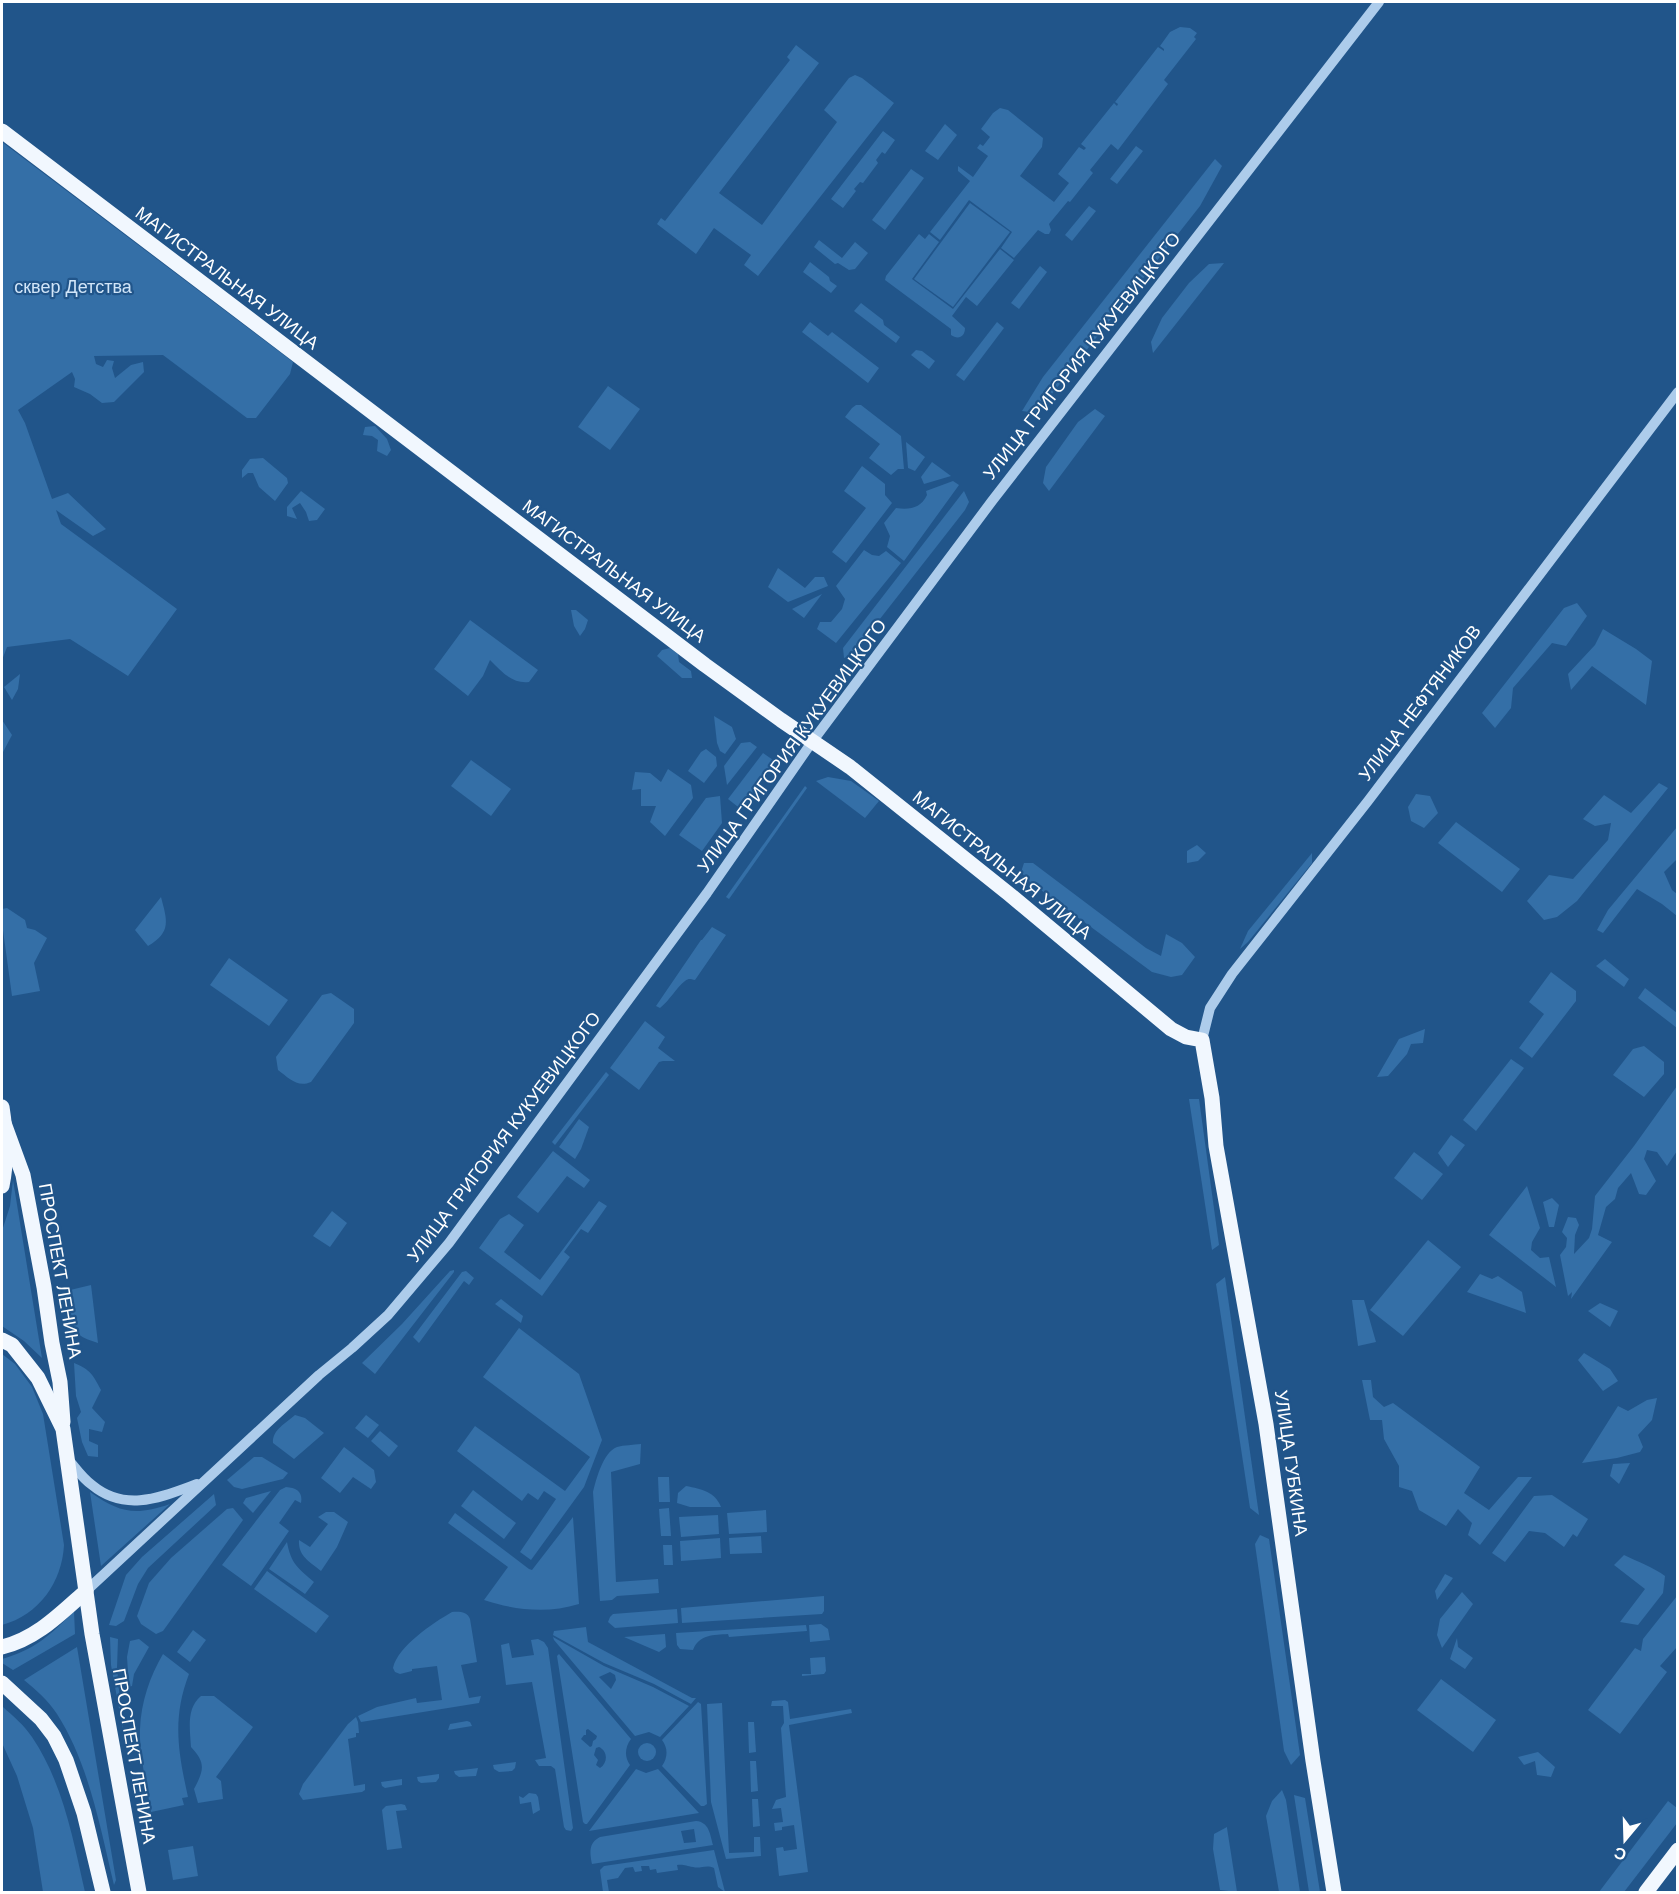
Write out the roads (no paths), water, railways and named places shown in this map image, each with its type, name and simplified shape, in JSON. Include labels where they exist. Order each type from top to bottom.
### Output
[{"type":"main road","name":"МАГИСТРАЛЬНАЯ УЛИЦА","points":[[2,131],[705,665],[850,767],[1000,886],[1171,1029],[1186,1037],[1202,1040]]},
{"type":"main road","name":"УЛИЦА ГУБКИНА","points":[[1202,1040],[1212,1098],[1216,1146],[1264,1414],[1334,1893]]},
{"type":"main road","name":"ПРОСПЕКТ ЛЕНИНА","points":[[2,1107],[4,1123],[2,1186]]},
{"type":"main road","name":"ПРОСПЕКТ ЛЕНИНА","points":[[4,1123],[23,1175],[60,1382],[63,1429],[86,1592],[139,1893]]},
{"type":"main road","points":[[2,1340],[12,1345],[38,1378],[63,1429]]},
{"type":"main road","points":[[2,1647],[31,1636],[86,1592]]},
{"type":"main road","points":[[2,1683],[41,1719],[54,1736],[66,1761],[84,1813],[103,1893]]},
{"type":"main road","points":[[1646,1893],[1677,1850]]},
{"type":"street","name":"УЛИЦА ГРИГОРИЯ КУКУЕВИЦКОГО","points":[[86,1592],[319,1375],[388,1315],[449,1243],[700,901],[812,742],[1010,477],[1379,2]]},
{"type":"street","name":"УЛИЦА НЕФТЯНИКОВ","points":[[1202,1040],[1210,1008],[1232,974],[1368,801],[1677,392]]},
{"type":"street","name":"УЛИЦА ГРИГОРИЯ КУКУЕВИЦКОГО","points":[[67,1458],[92,1485],[113,1498],[137,1502],[160,1497],[203,1482]]},
{"type":"park label","name":"сквер Детства","points":[[73,287]]}]
